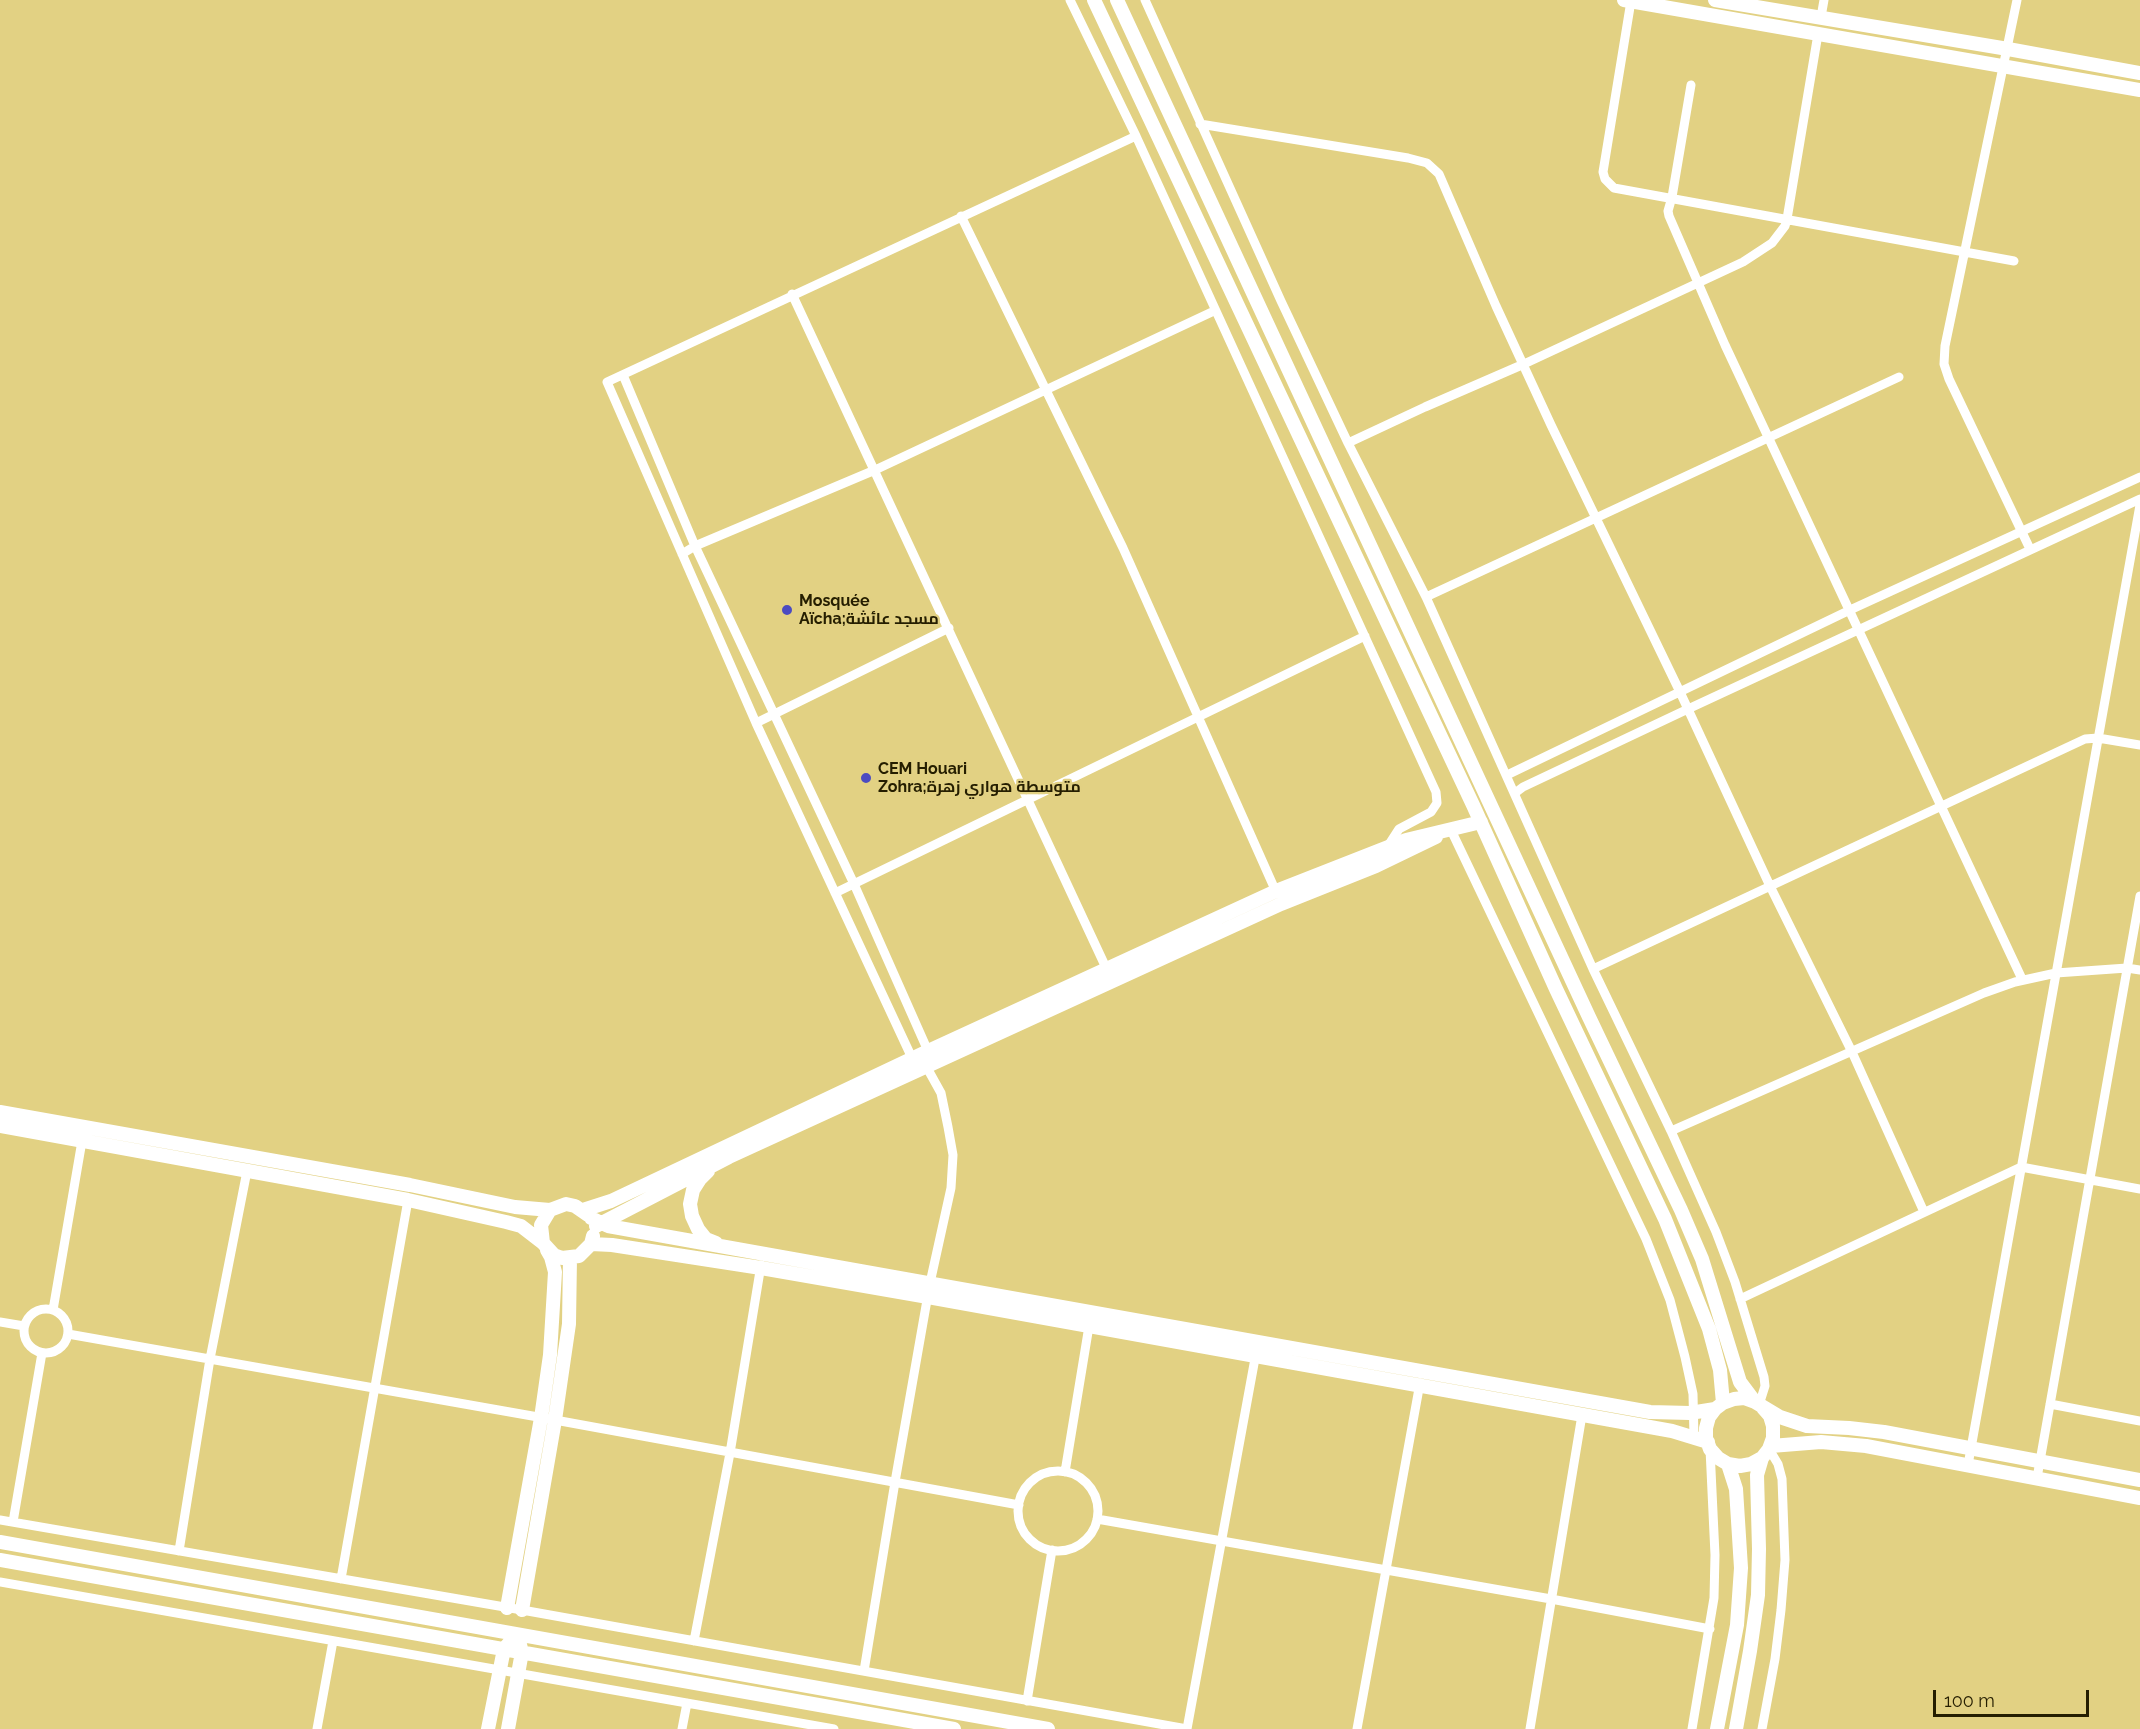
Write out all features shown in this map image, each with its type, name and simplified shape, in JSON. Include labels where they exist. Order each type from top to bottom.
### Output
[{"type":"street","points":[[1071,0],[1136,136],[1214,311],[1436,792],[1437,803],[1431,812],[1399,829],[1388,846]]},
{"type":"street","points":[[1094,0],[1665,1219],[1709,1329],[1720,1370],[1719,1406],[1709,1417],[1706,1428],[1715,1555],[1714,1598],[1692,1729]]},
{"type":"street","points":[[1117,0],[1589,1017],[1681,1209],[1702,1259],[1740,1382],[1770,1416],[1773,1438],[1757,1475],[1758,1595],[1736,1729]]},
{"type":"street","points":[[1146,0],[1200,124],[1348,443],[1426,597],[1593,969],[1671,1131],[1716,1233],[1740,1299],[1764,1377],[1765,1386],[1759,1405]]},
{"type":"street","points":[[1715,0],[2140,73]]},
{"type":"street","points":[[1821,17],[1824,0]]},
{"type":"street","points":[[2017,0],[1944,364],[2030,549]]},
{"type":"street","points":[[2014,261],[1614,188],[1608,184],[1603,172],[1627,1],[2140,90]]},
{"type":"street","points":[[1348,443],[1743,262],[1764,249],[1779,235],[1787,219],[1818,34]]},
{"type":"street","points":[[1691,85],[1668,210],[1669,216],[1697,283],[1768,437],[2022,980]]},
{"type":"street","points":[[1200,124],[1408,158],[1432,166],[1439,174],[1551,425],[1680,692],[1770,886],[1852,1052],[1924,1212]]},
{"type":"street","points":[[864,1671],[929,1290],[951,1188],[953,1155],[941,1093],[926,1066],[912,1058],[756,723],[607,382],[1136,136]]},
{"type":"street","points":[[961,216],[1123,548],[1278,898]]},
{"type":"street","points":[[792,294],[1110,975]]},
{"type":"street","points":[[682,554],[695,546],[875,470],[1214,311]]},
{"type":"street","points":[[623,375],[695,546],[854,884],[928,1051],[926,1066]]},
{"type":"street","points":[[1426,597],[1899,377]]},
{"type":"street","points":[[1507,775],[1850,610],[2140,477]]},
{"type":"street","points":[[1515,793],[1533,782],[1858,629],[2140,499]]},
{"type":"street","points":[[1968,1465],[2140,505]]},
{"type":"street","points":[[756,723],[949,628]]},
{"type":"street","points":[[835,893],[1365,636]]},
{"type":"street","points":[[1593,969],[2085,739],[2098,738],[2140,745]]},
{"type":"street","points":[[592,1220],[926,1066],[1110,975],[1388,846],[1418,836],[1481,822]]},
{"type":"street","points":[[1278,898],[1376,866],[1451,830]]},
{"type":"street","points":[[1451,830],[1646,1239],[1670,1300],[1686,1357],[1693,1394],[1694,1438]]},
{"type":"street","points":[[2037,1478],[2140,896]]},
{"type":"street","points":[[1671,1131],[1984,993],[2022,980],[2056,973],[2127,968],[2140,970]]},
{"type":"street","points":[[0,1126],[408,1200],[521,1226],[554,1255],[570,1258],[585,1251],[591,1244],[592,1220],[611,1201],[912,1058],[1110,975]]},
{"type":"street","points":[[0,1112],[410,1185],[515,1207],[550,1210],[566,1204],[575,1206],[592,1220],[763,1253],[1089,1326],[1422,1371],[1650,1412],[1694,1413],[1734,1399],[1744,1398],[1795,1423],[1807,1426],[1860,1429],[2140,1480]]},
{"type":"street","points":[[53,1310],[82,1141]]},
{"type":"street","points":[[723,1246],[706,1239],[698,1229],[690,1204],[693,1190],[700,1179],[729,1157]]},
{"type":"street","points":[[1740,1299],[2021,1167],[2140,1189]]},
{"type":"street","points":[[178,1551],[210,1359],[247,1171]]},
{"type":"street","points":[[341,1579],[408,1200]]},
{"type":"street","points":[[548,1419],[555,1272],[545,1246],[541,1225],[550,1210]]},
{"type":"street","points":[[591,1244],[612,1245],[761,1268],[1090,1312],[1420,1386],[1672,1431],[1694,1438],[1709,1446],[1718,1458],[1728,1464],[1740,1466],[1752,1464],[1767,1451],[1821,1442],[1895,1450],[2140,1498]]},
{"type":"street","points":[[694,1641],[730,1453],[763,1253]]},
{"type":"street","points":[[514,1609],[548,1419],[569,1324],[570,1258]]},
{"type":"street","points":[[46,1308],[53,1310],[65,1319],[68,1334],[62,1347],[56,1351],[42,1353],[35,1350],[26,1340],[24,1326],[32,1313],[46,1308]]},
{"type":"street","points":[[1065,1472],[1090,1312]]},
{"type":"street","points":[[0,1322],[24,1326]]},
{"type":"street","points":[[68,1334],[1018,1505]]},
{"type":"street","points":[[0,1520],[1187,1729],[1257,1349]]},
{"type":"street","points":[[13,1522],[42,1353]]},
{"type":"street","points":[[1357,1729],[1422,1371]]},
{"type":"street","points":[[2050,1404],[2140,1421]]},
{"type":"street","points":[[1530,1729],[1582,1415]]},
{"type":"street","points":[[1762,1729],[1776,1649],[1785,1560],[1782,1479],[1778,1464],[1767,1451]]},
{"type":"street","points":[[1717,1729],[1737,1625],[1741,1568],[1736,1489],[1728,1464]]},
{"type":"street","points":[[1065,1472],[1082,1480],[1094,1494],[1098,1507],[1097,1519],[1092,1532],[1083,1542],[1071,1549],[1058,1551],[1044,1549],[1032,1542],[1024,1531],[1019,1519],[1018,1505],[1030,1483],[1040,1475],[1065,1472]]},
{"type":"street","points":[[1097,1519],[1710,1629]]},
{"type":"street","points":[[0,1542],[1048,1729]]},
{"type":"street","points":[[1027,1701],[1052,1550]]},
{"type":"street","points":[[0,1560],[954,1729]]},
{"type":"street","points":[[0,1582],[834,1729]]},
{"type":"street","points":[[488,1729],[504,1649],[518,1634]]},
{"type":"street","points":[[508,1729],[522,1652],[518,1634]]},
{"type":"street","points":[[317,1729],[333,1641]]},
{"type":"street","points":[[682,1729],[687,1703]]},
{"type":"place","name":"Mosquée Aïcha;مسجد عائشة","points":[[787,610]]},
{"type":"place","name":"CEM Houari Zohra;متوسطة هواري زهرة","points":[[866,778]]}]
